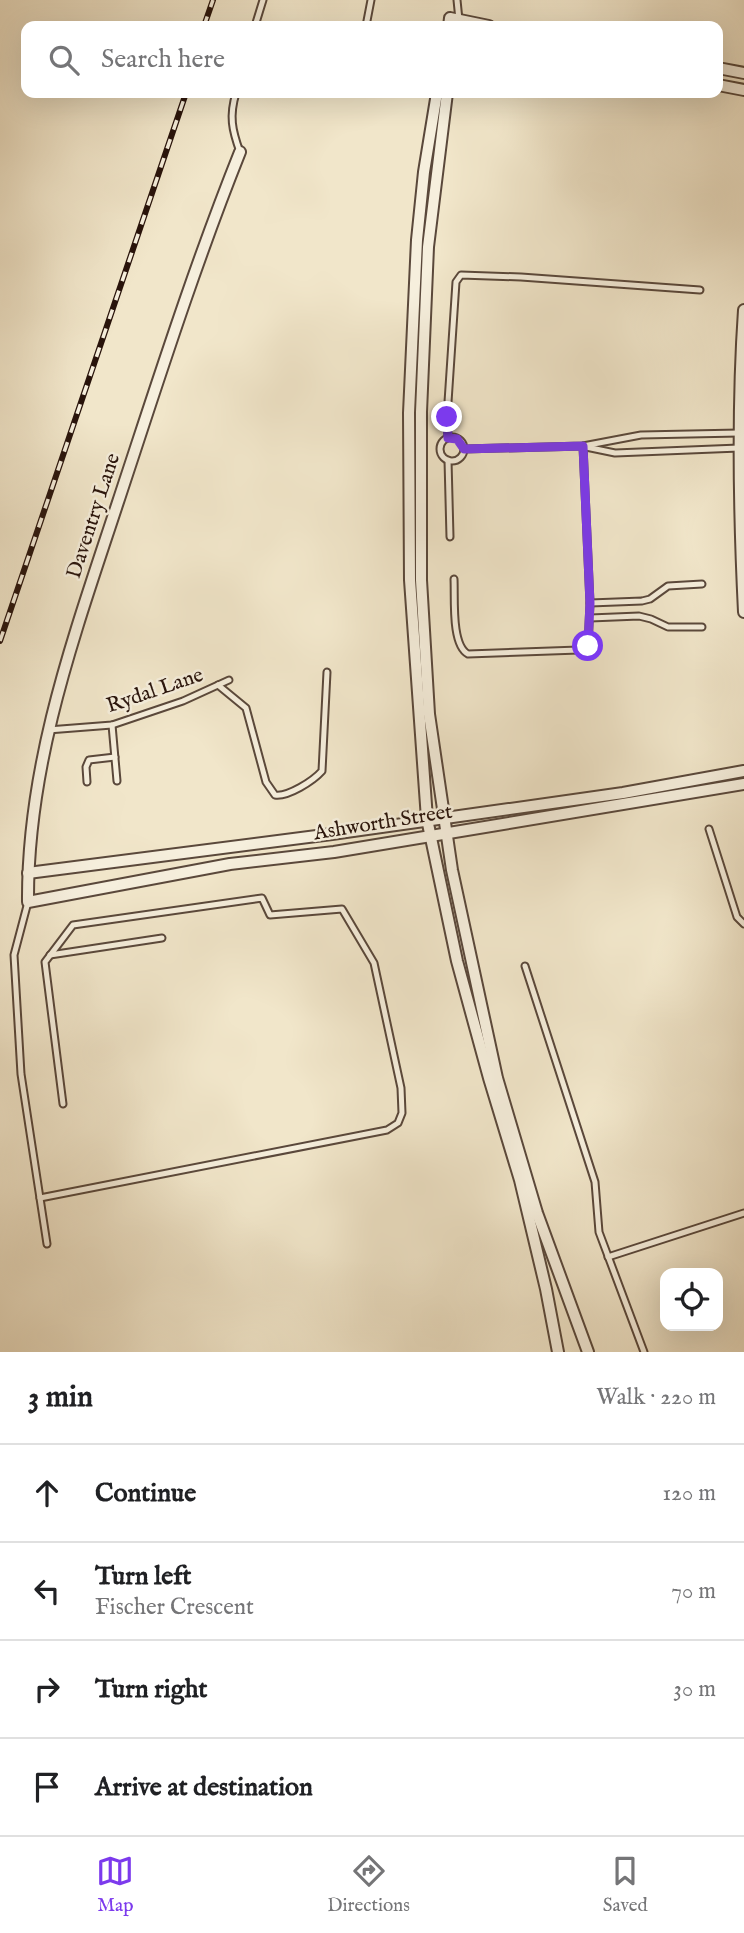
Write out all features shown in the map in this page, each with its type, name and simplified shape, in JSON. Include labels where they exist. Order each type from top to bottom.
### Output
[{"type":"street","points":[[723,69],[744,73]]},
{"type":"street","points":[[723,86],[744,90]]},
{"type":"street","points":[[436,98],[424,172],[417,240],[409,413],[410,580],[427,819],[457,961],[489,1078],[588,1352]]},
{"type":"street","points":[[446,98],[428,247],[421,412],[422,606],[429,714],[452,870],[470,960],[496,1078],[524,1179],[558,1352]]},
{"type":"street","name":"Daventry Lane","points":[[28,902],[34,801],[60,680],[190,283],[240,152]]},
{"type":"street","points":[[744,310],[739,433],[744,612]]},
{"type":"street","name":"Ashworth Street","points":[[28,873],[344,833],[623,793],[744,771]]},
{"type":"street","name":"Ashworth Street","points":[[28,902],[230,864],[334,852],[744,784]]},
{"type":"lane","points":[[257,21],[263,0]]},
{"type":"lane","points":[[367,21],[370,0]]},
{"type":"lane","points":[[454,21],[457,0]]},
{"type":"lane","points":[[235,98],[230,118],[240,152]]},
{"type":"lane","points":[[450,537],[448,460],[441,449],[448,438],[456,282],[461,275],[700,290]]},
{"type":"lane","points":[[464,449],[583,446],[641,435],[739,433]]},
{"type":"lane","points":[[448,438],[457,439],[464,449]]},
{"type":"lane","points":[[583,446],[615,453],[739,448]]},
{"type":"lane","points":[[454,579],[457,642],[463,652],[468,654],[582,649],[589,642],[590,603],[583,446]]},
{"type":"lane","points":[[448,460],[461,457],[464,449]]},
{"type":"lane","points":[[590,603],[642,601],[650,599],[668,586],[702,584]]},
{"type":"lane","points":[[590,618],[639,616],[651,618],[668,628],[702,627]]},
{"type":"lane","points":[[218,685],[246,708],[266,782],[275,794],[281,796],[322,771],[327,672]]},
{"type":"lane","name":"Rydal Lane","points":[[48,730],[111,725],[147,714],[229,680]]},
{"type":"lane","points":[[111,725],[117,781]]},
{"type":"lane","points":[[87,782],[86,767],[89,760],[115,757]]},
{"type":"lane","points":[[709,829],[737,917],[744,924]]},
{"type":"lane","points":[[40,1198],[387,1130],[398,1123],[403,1104],[374,963],[342,909],[270,915],[262,898],[73,925],[45,962],[63,1104]]},
{"type":"lane","points":[[28,902],[14,955],[21,1074],[47,1244]]},
{"type":"lane","points":[[50,955],[162,938]]},
{"type":"lane","points":[[526,966],[594,1182],[599,1232],[644,1352]]},
{"type":"lane","points":[[608,1257],[744,1213]]},
{"type":"railway","points":[[206,21],[213,0]]},
{"type":"railway","points":[[0,641],[184,98]]},
{"type":"route","points":[[447,417],[448,438],[461,441],[464,449],[583,446],[590,603],[588,646]]}]
